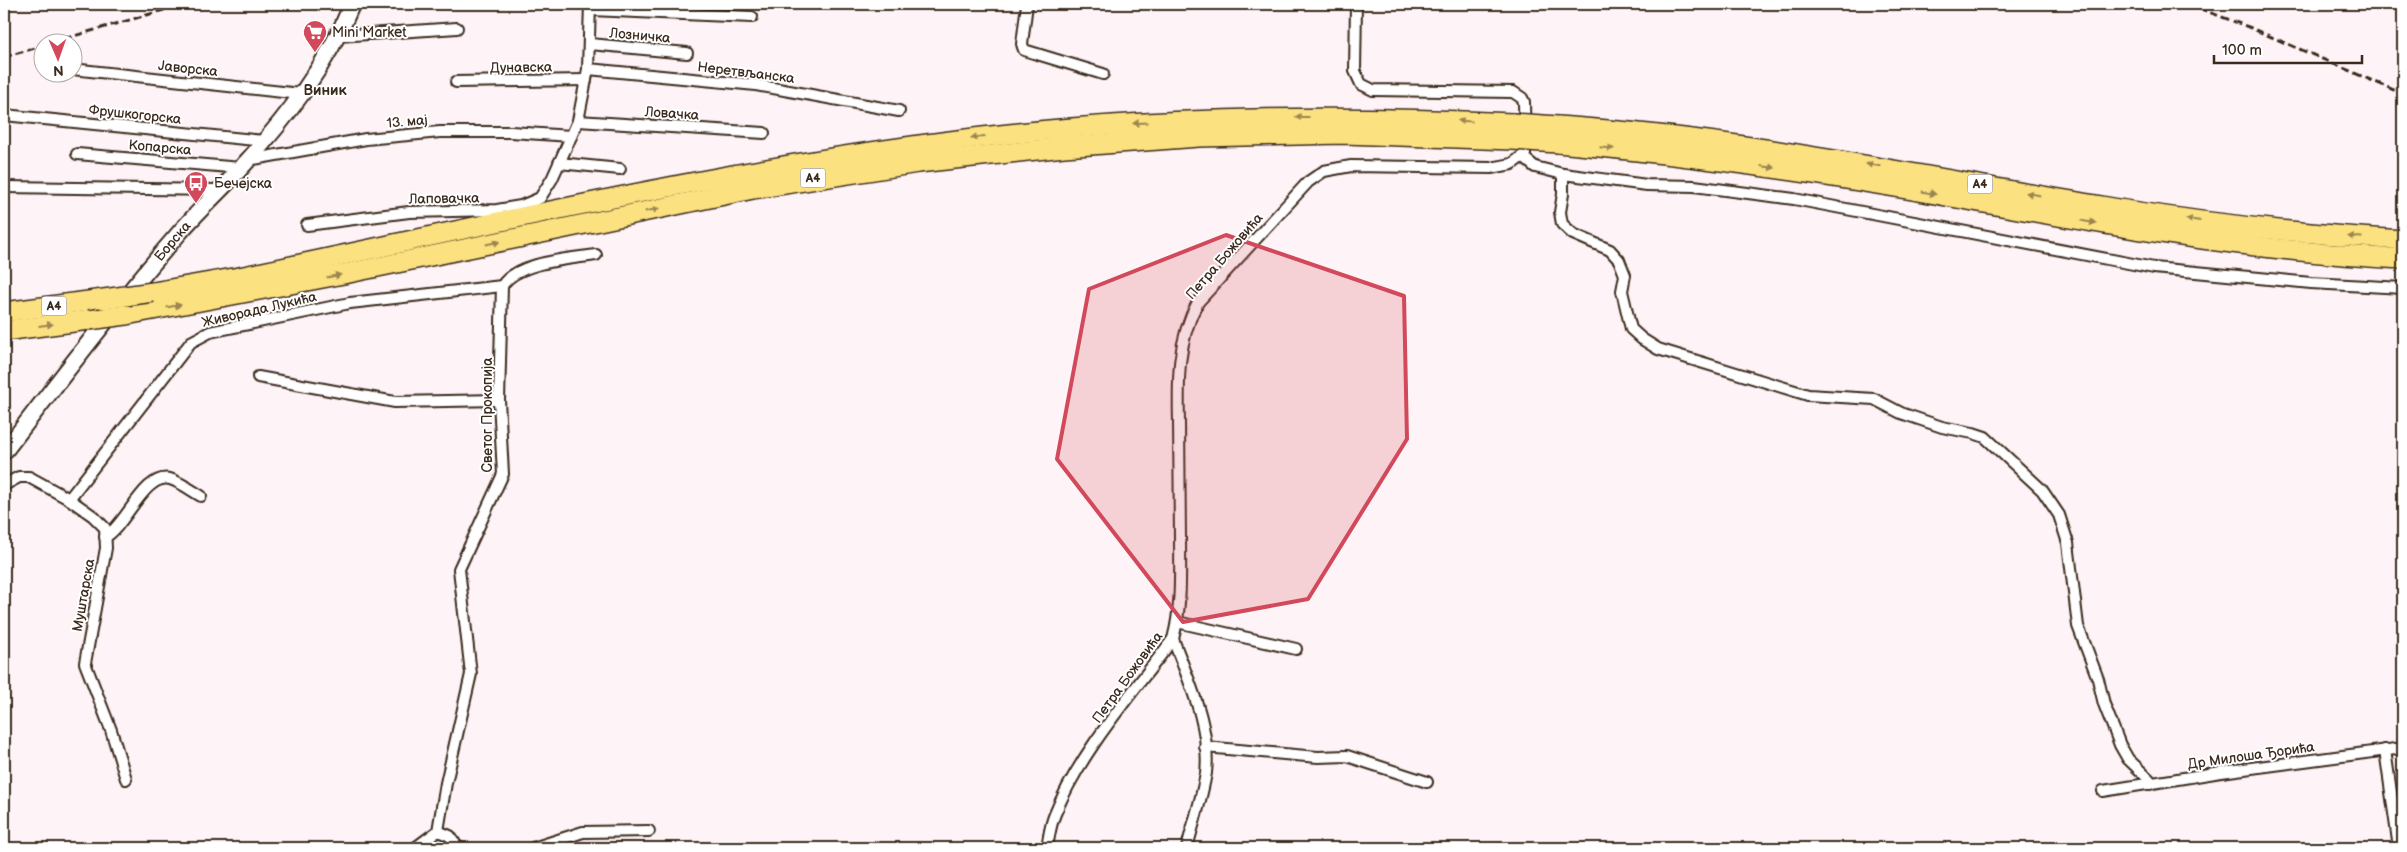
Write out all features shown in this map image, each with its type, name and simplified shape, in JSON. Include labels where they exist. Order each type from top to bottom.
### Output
[{"type":"highway","name":"A4","points":[[4,312],[152,292],[364,252],[713,179],[887,150],[984,137],[1133,123],[1248,118],[1391,118],[1558,134],[1661,135],[1822,157],[2179,218],[2403,240]]},
{"type":"highway","name":"A4","points":[[4,331],[126,315],[349,273],[753,188],[918,163],[1064,147],[1199,137],[1513,131]]},
{"type":"highway","name":"A4","points":[[1558,134],[1657,152],[1786,170],[2052,216],[2219,242],[2403,259]]},
{"type":"street","points":[[352,4],[357,4]]},
{"type":"street","name":"Борска","points":[[4,452],[143,275],[197,213],[244,164],[301,94],[339,36],[352,4]]},
{"type":"street","points":[[1027,4],[1022,44],[1024,50],[1103,74]]},
{"type":"street","points":[[1356,4],[1355,71],[1361,84],[1373,90],[1513,92],[1522,98],[1524,102],[1526,149],[1523,157],[1536,167],[1563,174],[1647,185],[1694,186],[1794,199],[2154,268],[2312,283],[2403,288]]},
{"type":"street","points":[[590,7],[752,17]]},
{"type":"street","name":"Лаповачка","points":[[307,226],[409,212],[489,211],[521,206],[540,198],[560,163],[578,121],[588,69],[590,7]]},
{"type":"street","points":[[339,36],[457,28]]},
{"type":"street","name":"Лозничка","points":[[590,44],[687,53]]},
{"type":"street","name":"Неретвљанска","points":[[588,69],[756,85],[899,111]]},
{"type":"street","name":"Јаворска","points":[[82,70],[301,94]]},
{"type":"street","name":"Дунавска","points":[[456,82],[586,80]]},
{"type":"street","name":"Фрушкогорска","points":[[4,115],[264,141]]},
{"type":"street","name":"Ловачка","points":[[578,121],[764,133]]},
{"type":"street","name":"13. мај","points":[[244,164],[366,139],[432,132],[511,132],[571,136]]},
{"type":"street","name":"Копарска","points":[[77,154],[244,164]]},
{"type":"street","name":"Петра Божовића","points":[[1047,848],[1054,816],[1071,781],[1103,732],[1173,639],[1178,622],[1180,578],[1178,377],[1182,342],[1189,319],[1198,302],[1308,182],[1324,171],[1351,166],[1491,168],[1512,164],[1523,157]]},
{"type":"street","points":[[560,163],[620,169]]},
{"type":"street","points":[[1563,174],[1564,194],[1560,212],[1562,224],[1573,234],[1610,250],[1619,260],[1625,275],[1622,291],[1631,329],[1642,339],[1658,349],[1808,395],[1874,399],[1901,413],[1942,427],[1985,437],[2042,490],[2059,515],[2068,544],[2078,626],[2098,678],[2104,704],[2120,745],[2128,759],[2149,779],[2150,784]]},
{"type":"street","points":[[4,187],[220,190]]},
{"type":"street","points":[[502,286],[512,275],[529,268],[596,255]]},
{"type":"street","name":"Светог Прокопија","points":[[438,831],[445,790],[471,674],[459,569],[503,474],[499,400],[502,286]]},
{"type":"street","name":"Живорада Лукића","points":[[69,499],[191,342],[199,336],[210,332],[350,303],[502,286]]},
{"type":"street","points":[[258,377],[395,402],[499,400]]},
{"type":"street","points":[[4,485],[19,477],[29,477],[69,499],[93,516],[105,528],[105,537]]},
{"type":"street","points":[[105,537],[116,529],[144,491],[155,481],[162,478],[170,479],[201,496]]},
{"type":"street","name":"Муштарска","points":[[105,537],[106,548],[85,663],[111,730],[126,779]]},
{"type":"street","points":[[1178,622],[1296,649]]},
{"type":"street","points":[[1173,639],[1201,714],[1205,747],[1206,773],[1187,848]]},
{"type":"street","points":[[1205,747],[1318,756],[1347,756],[1427,782]]},
{"type":"street","name":"Др Милоша Ђорића","points":[[2103,791],[2221,772],[2403,748]]},
{"type":"street","points":[[2385,750],[2399,848]]},
{"type":"street","points":[[416,848],[438,831],[450,836],[458,848]]},
{"type":"street","points":[[533,848],[583,832],[649,831]]},
{"type":"highlighted area","points":[[1226,235],[1404,296],[1407,439],[1308,599],[1183,622],[1057,459],[1089,289]]},
{"type":"railway","points":[[82,34],[185,4]]},
{"type":"railway","points":[[2188,4],[2251,28],[2403,94]]},
{"type":"railway","points":[[4,57],[32,49]]},
{"type":"place","name":"Mini Market","points":[[315,53]]},
{"type":"place","name":"Бечејска","points":[[196,204]]},
{"type":"district","name":"Виник","points":[[325,90]]}]
